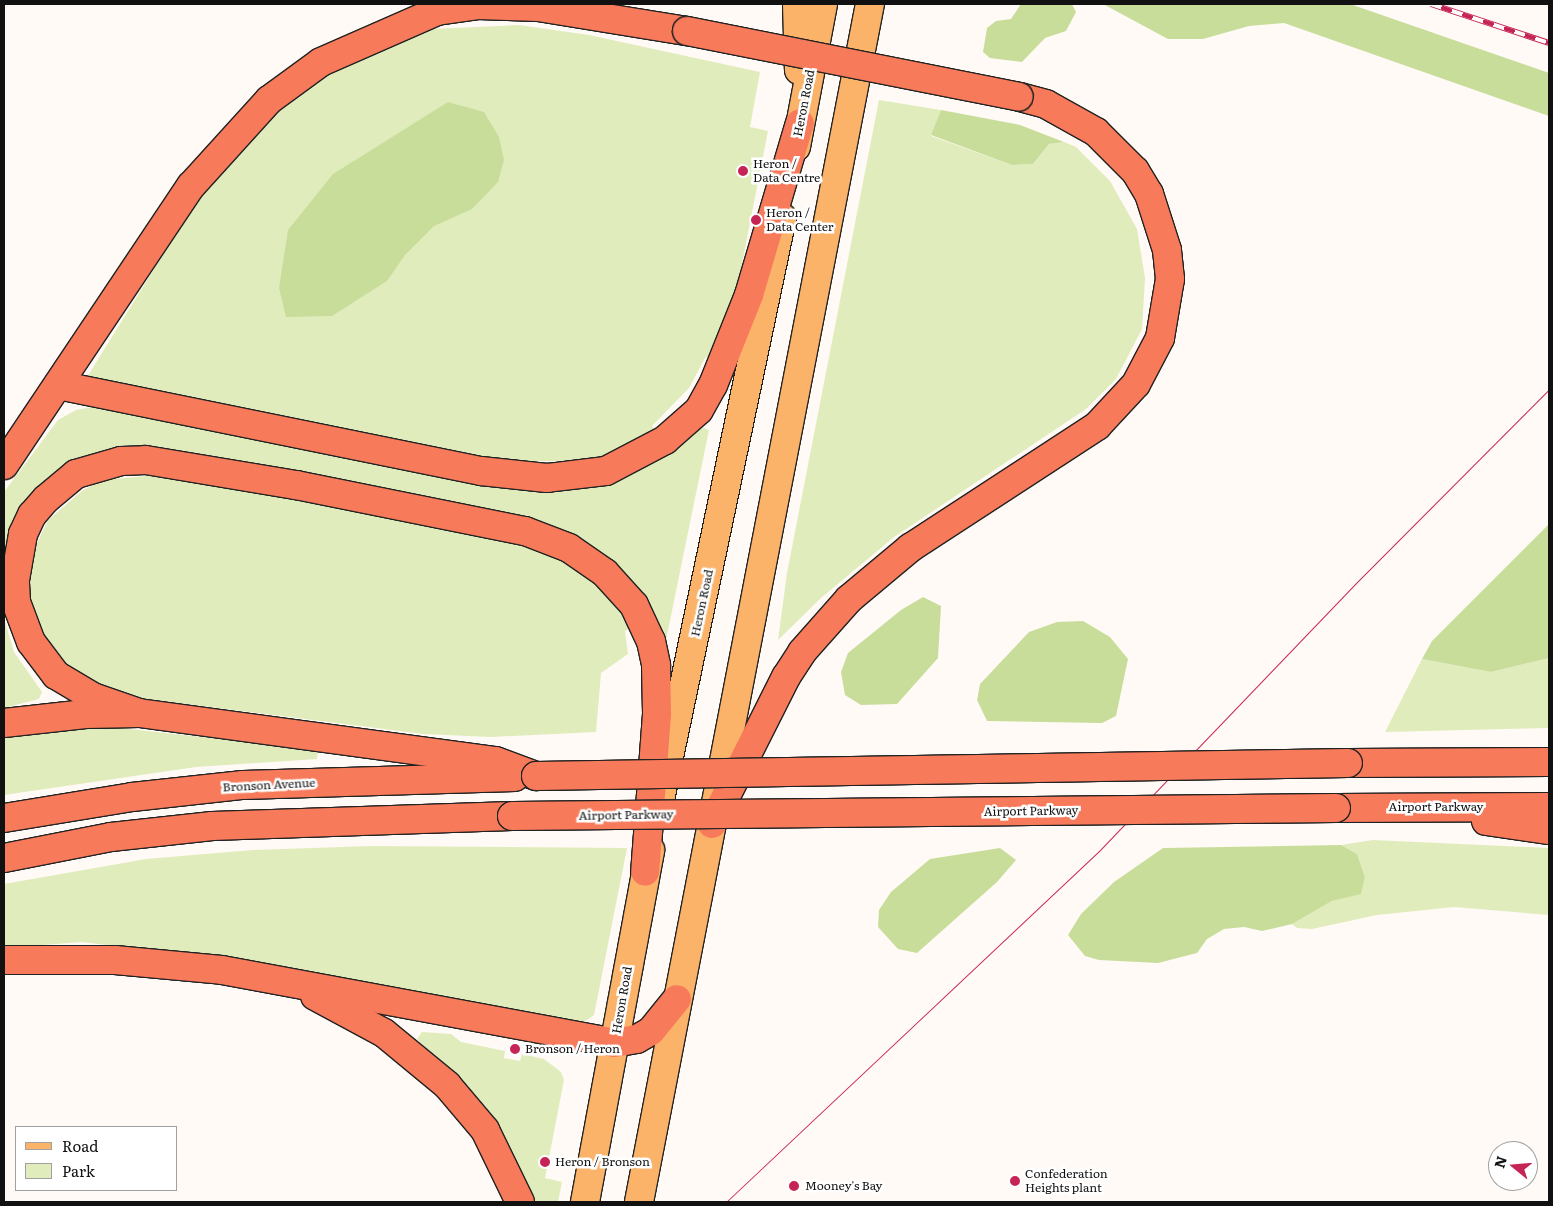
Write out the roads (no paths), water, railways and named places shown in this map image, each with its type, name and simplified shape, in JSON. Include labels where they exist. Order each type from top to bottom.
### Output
[{"type":"highway","points":[[4,465],[191,186],[269,100],[321,62],[437,11],[478,5],[547,8],[687,31],[1046,104],[1096,132],[1134,172],[1149,194],[1167,250],[1170,279],[1160,338],[1136,384],[1097,426],[910,548],[849,599],[802,652],[786,677],[712,824]]},
{"type":"highway","points":[[58,385],[481,470],[547,478],[606,471],[664,440],[699,410],[713,386],[749,295],[800,123]]},
{"type":"highway","points":[[140,713],[93,697],[56,675],[31,642],[16,602],[15,580],[23,534],[32,515],[46,499],[76,474],[121,461],[146,460],[296,485],[533,534],[569,548],[605,573],[634,605],[651,641],[656,665],[657,714],[645,872]]},
{"type":"highway","points":[[4,723],[86,714],[140,713],[496,761],[536,776],[1549,762]]},
{"type":"highway","name":"Bronson Avenue","points":[[4,818],[132,798],[243,786],[536,776]]},
{"type":"highway","name":"Airport Parkway","points":[[4,858],[111,838],[212,826],[512,816],[1549,807]]},
{"type":"highway","points":[[1398,808],[1549,830]]},
{"type":"highway","points":[[4,960],[59,958],[169,964],[273,977],[614,1043],[637,1038],[651,1032],[678,999]]},
{"type":"highway","points":[[273,977],[356,1016],[427,1066],[467,1106],[485,1130],[520,1202]]},
{"type":"main road","points":[[797,4],[800,123]]},
{"type":"main road","name":"Heron Road","points":[[584,1202],[645,872],[751,373],[823,4]]},
{"type":"main road","points":[[639,1202],[870,4]]},
{"type":"tram line","points":[[726,1202],[1099,851],[1355,584],[1549,389]]},
{"type":"railway","points":[[1431,4],[1549,43]]},
{"type":"place","name":"Heron / Data Centre","points":[[743,171]]},
{"type":"place","name":"Heron / Data Center","points":[[756,220]]},
{"type":"place","name":"Bronson / Heron","points":[[515,1049]]},
{"type":"place","name":"Heron / Bronson","points":[[545,1162]]},
{"type":"place","name":"Confederation Heights plant","points":[[1015,1181]]},
{"type":"place","name":"Mooney's Bay","points":[[794,1186]]}]
